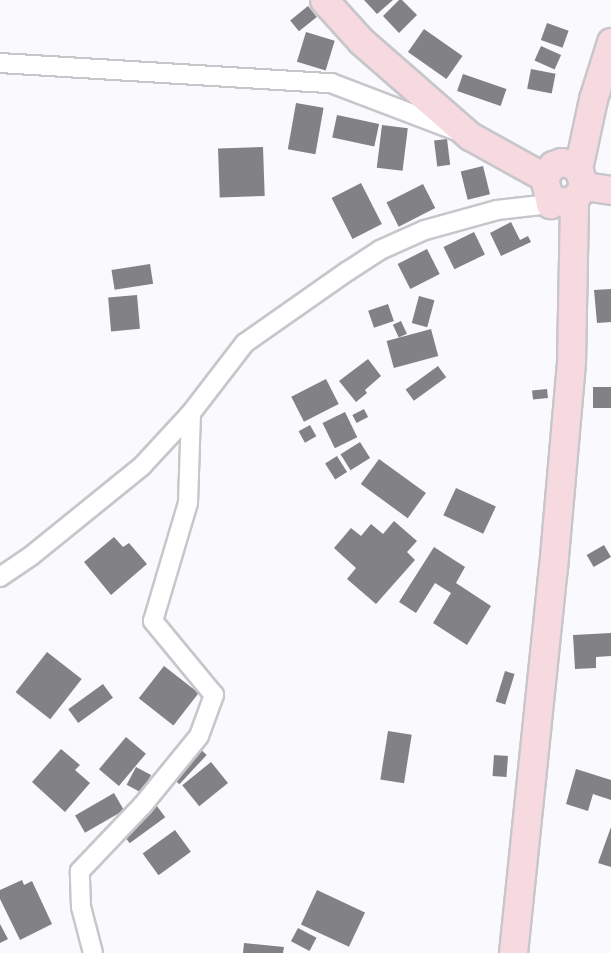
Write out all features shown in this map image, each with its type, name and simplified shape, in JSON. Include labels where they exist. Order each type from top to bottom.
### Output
[{"type":"main road","points":[[324,0],[362,41],[470,136],[562,186],[611,190]]},
{"type":"main road","points":[[513,953],[553,568],[571,361],[570,303],[562,186],[611,42]]},
{"type":"street","points":[[0,63],[331,83],[470,136]]},
{"type":"street","points":[[0,577],[31,556],[142,466],[191,413],[245,343],[380,250],[426,230],[497,210],[562,186]]},
{"type":"street","points":[[93,953],[81,907],[80,871],[142,806],[198,736],[214,695],[153,621],[188,503],[191,413]]},
{"type":"building","points":[[364,0],[393,0],[377,14]]},
{"type":"building","points":[[399,0],[402,0],[417,15],[399,33],[383,16]]},
{"type":"building","points":[[308,6],[317,17],[299,31],[290,20]]},
{"type":"building","points":[[547,23],[569,31],[562,48],[541,40]]},
{"type":"building","points":[[424,29],[463,56],[446,79],[408,52]]},
{"type":"building","points":[[306,32],[335,41],[326,70],[297,62]]},
{"type":"building","points":[[541,46],[561,55],[555,70],[534,61]]},
{"type":"building","points":[[531,69],[556,74],[552,93],[527,89]]},
{"type":"building","points":[[463,74],[506,89],[501,106],[457,91]]},
{"type":"building","points":[[296,103],[324,108],[315,154],[288,149]]},
{"type":"building","points":[[337,115],[379,124],[374,146],[332,137]]},
{"type":"building","points":[[382,125],[408,128],[403,171],[377,168]]},
{"type":"building","points":[[447,139],[450,165],[437,166],[434,141]]},
{"type":"building","points":[[263,147],[265,196],[220,198],[218,149]]},
{"type":"building","points":[[483,166],[490,194],[468,200],[461,172]]},
{"type":"building","points":[[361,183],[382,224],[352,239],[332,198]]},
{"type":"building","points":[[423,184],[435,208],[399,227],[386,203]]},
{"type":"building","points":[[511,222],[520,240],[528,236],[531,242],[501,256],[490,233]]},
{"type":"building","points":[[474,232],[485,254],[454,269],[443,247]]},
{"type":"building","points":[[427,249],[440,274],[410,289],[398,264]]},
{"type":"building","points":[[150,264],[153,284],[115,290],[111,270]]},
{"type":"building","points":[[611,289],[611,322],[597,323],[594,290]]},
{"type":"building","points":[[137,295],[140,329],[111,331],[108,298]]},
{"type":"building","points":[[419,296],[434,300],[427,327],[412,323]]},
{"type":"building","points":[[388,304],[394,321],[374,328],[368,311]]},
{"type":"building","points":[[401,321],[407,334],[399,337],[393,325]]},
{"type":"building","points":[[431,329],[438,356],[394,368],[387,341]]},
{"type":"building","points":[[368,359],[381,376],[365,390],[367,393],[356,402],[339,381]]},
{"type":"building","points":[[438,366],[446,377],[414,401],[406,390]]},
{"type":"building","points":[[326,379],[339,404],[304,422],[291,397]]},
{"type":"building","points":[[593,387],[611,387],[611,408],[593,408]]},
{"type":"building","points":[[547,389],[548,398],[533,400],[532,391]]},
{"type":"building","points":[[364,409],[368,417],[357,423],[352,415]]},
{"type":"building","points":[[345,412],[357,437],[335,448],[323,423]]},
{"type":"building","points":[[310,425],[316,436],[305,443],[299,431]]},
{"type":"building","points":[[360,442],[370,458],[351,470],[340,454]]},
{"type":"building","points":[[337,456],[347,472],[335,480],[325,463]]},
{"type":"building","points":[[379,459],[426,493],[408,518],[361,484]]},
{"type":"building","points":[[456,488],[496,507],[483,534],[443,515]]},
{"type":"building","points":[[394,521],[417,541],[407,552],[415,560],[376,604],[347,579],[356,568],[334,548],[351,528],[361,536],[371,524],[383,534]]},
{"type":"building","points":[[114,537],[123,547],[129,543],[147,564],[111,595],[84,562]]},
{"type":"building","points":[[604,545],[611,557],[594,567],[587,555]]},
{"type":"building","points":[[434,547],[465,567],[456,583],[491,606],[467,645],[433,623],[451,593],[435,583],[416,613],[399,602]]},
{"type":"building","points":[[611,633],[611,656],[596,657],[596,668],[575,669],[573,635]]},
{"type":"building","points":[[47,652],[82,679],[50,719],[16,692]]},
{"type":"building","points":[[164,666],[199,693],[173,725],[139,698]]},
{"type":"building","points":[[505,671],[515,674],[505,705],[496,702]]},
{"type":"building","points":[[103,684],[113,698],[78,723],[68,709]]},
{"type":"building","points":[[388,731],[412,735],[404,783],[380,779]]},
{"type":"building","points":[[126,737],[146,754],[119,786],[99,769]]},
{"type":"building","points":[[195,744],[207,755],[179,784],[168,773]]},
{"type":"building","points":[[61,749],[80,765],[75,770],[90,783],[65,812],[32,782]]},
{"type":"building","points":[[494,755],[508,756],[507,777],[493,776]]},
{"type":"building","points":[[211,762],[228,783],[199,806],[182,785]]},
{"type":"building","points":[[136,767],[151,775],[142,793],[127,785]]},
{"type":"building","points":[[576,769],[611,780],[611,800],[593,794],[588,811],[566,804]]},
{"type":"building","points":[[114,793],[124,810],[85,833],[75,816]]},
{"type":"building","points":[[157,806],[165,817],[130,843],[121,832]]},
{"type":"building","points":[[611,827],[611,867],[598,863]]},
{"type":"building","points":[[175,830],[191,852],[159,875],[143,854]]},
{"type":"building","points":[[22,880],[24,885],[32,881],[52,924],[20,940],[0,899],[0,890]]},
{"type":"building","points":[[317,890],[365,912],[349,947],[301,924]]},
{"type":"building","points":[[0,924],[8,939],[0,943]]},
{"type":"building","points":[[298,928],[317,938],[309,951],[291,941]]},
{"type":"building","points":[[244,943],[284,947],[283,953],[243,953]]}]
